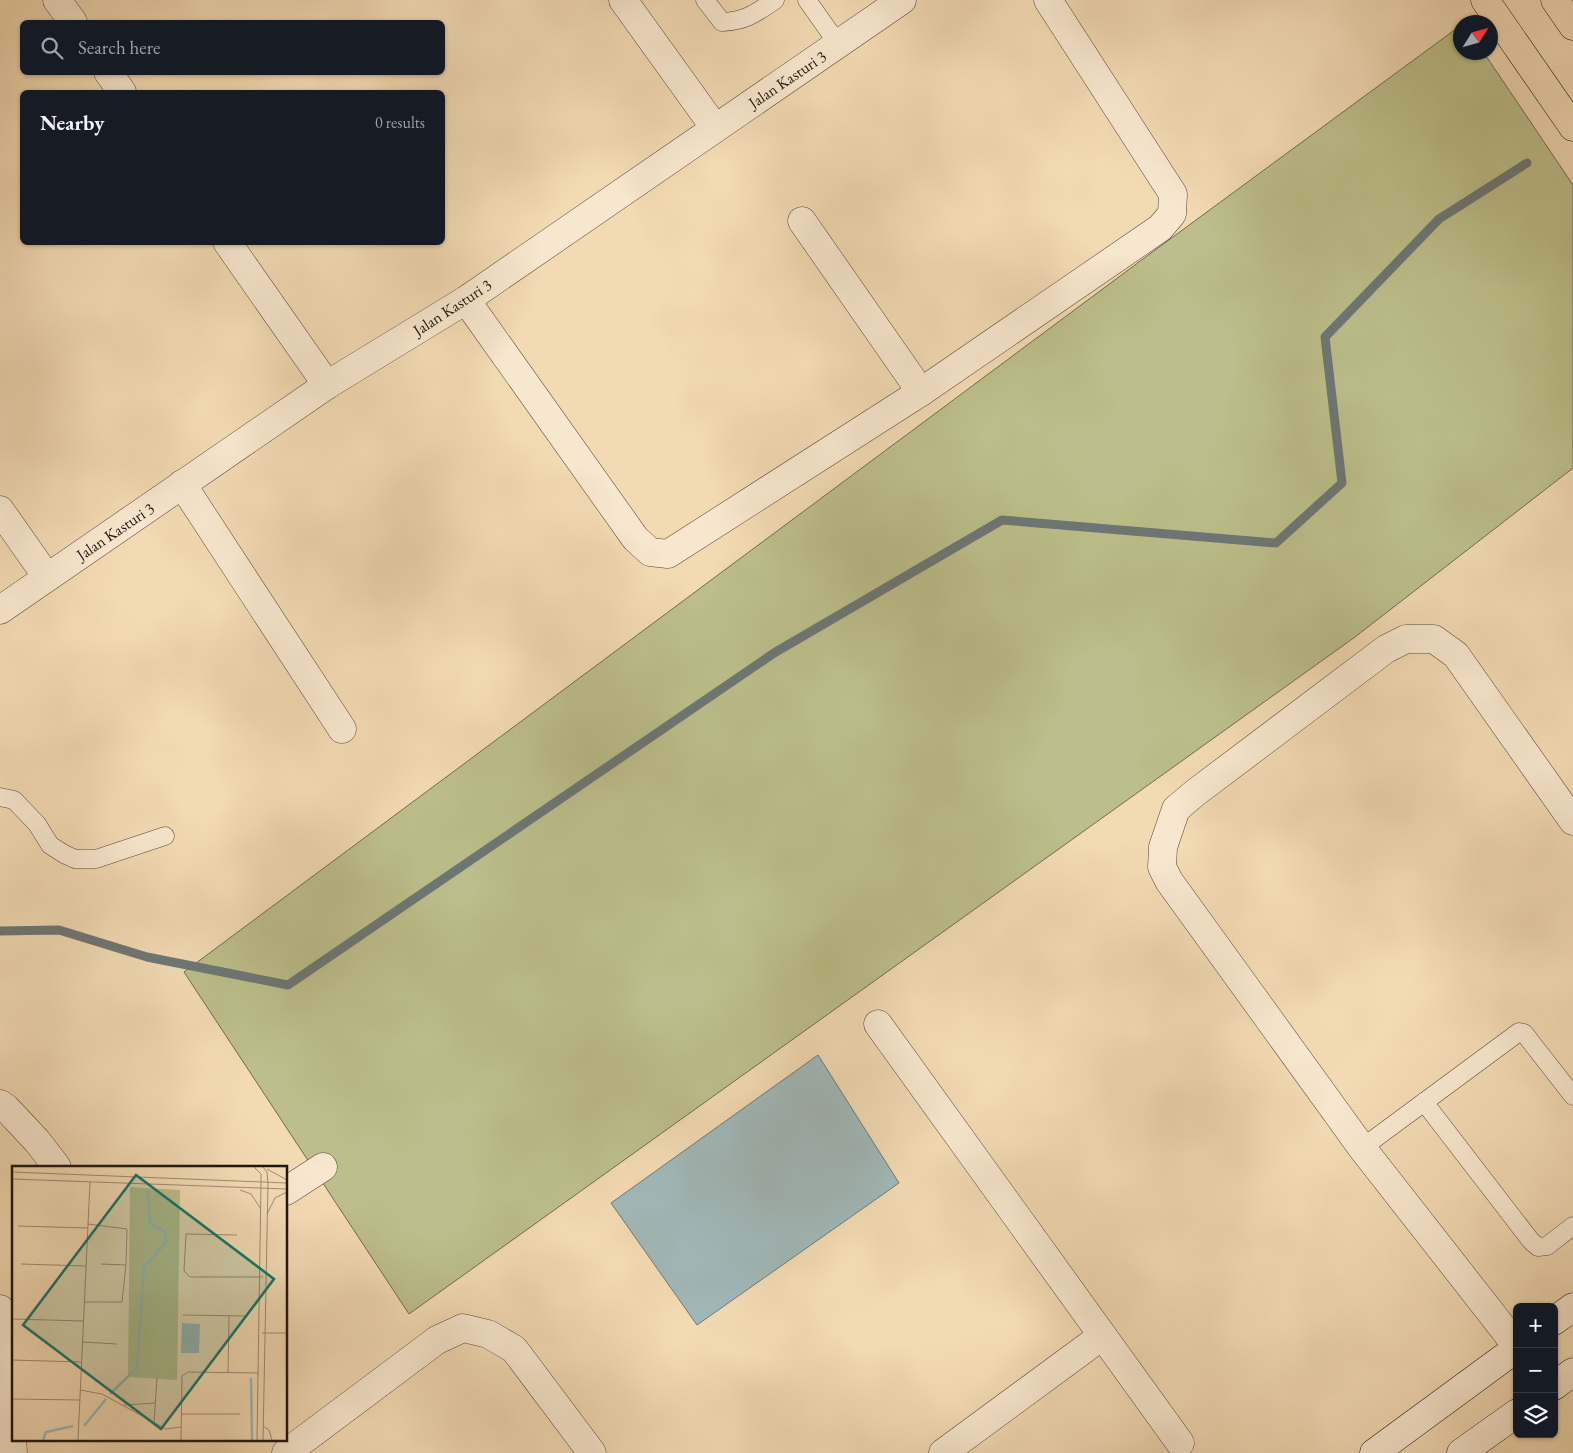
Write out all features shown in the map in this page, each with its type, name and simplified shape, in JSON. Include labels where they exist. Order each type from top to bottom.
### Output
[{"type":"main road","points":[[1485,0],[1573,127]]},
{"type":"main road","points":[[1556,0],[1573,26]]},
{"type":"street","points":[[57,0],[71,20]]},
{"type":"street","points":[[623,0],[715,128]]},
{"type":"street","name":"Jalan Kasturi 3","points":[[0,610],[327,385],[466,300],[902,0]]},
{"type":"street","points":[[466,300],[635,538],[650,552],[668,554],[921,392],[1160,228],[1172,214],[1174,194],[1048,0]]},
{"type":"street","points":[[110,75],[121,90]]},
{"type":"street","points":[[802,221],[921,392]]},
{"type":"street","points":[[229,245],[327,385]]},
{"type":"street","points":[[182,484],[342,729]]},
{"type":"street","points":[[0,510],[47,577]]},
{"type":"street","points":[[1513,1342],[1362,1148],[1169,881],[1162,867],[1163,847],[1176,809],[1386,649],[1406,639],[1434,639],[1456,654],[1573,821]]},
{"type":"street","points":[[878,1024],[1180,1442]]},
{"type":"street","points":[[0,1104],[37,1141],[56,1166]]},
{"type":"street","points":[[288,1191],[323,1167]]},
{"type":"street","points":[[1558,1318],[1573,1307]]},
{"type":"street","points":[[0,1309],[11,1375],[12,1414]]},
{"type":"street","points":[[286,1453],[437,1340],[463,1328],[488,1334],[514,1349],[592,1453]]},
{"type":"street","points":[[943,1453],[1102,1336]]},
{"type":"street","points":[[1374,1453],[1516,1348]]},
{"type":"street","points":[[1558,1383],[1573,1372]]},
{"type":"street","points":[[1461,1453],[1513,1416]]},
{"type":"street","points":[[13,1440],[13,1453]]},
{"type":"lane","points":[[705,0],[722,22],[736,22],[750,17],[774,0]]},
{"type":"lane","points":[[807,0],[838,44]]},
{"type":"lane","points":[[0,797],[14,800],[37,824],[50,845],[75,859],[96,859],[165,836]]},
{"type":"lane","points":[[1362,1148],[1519,1032],[1524,1033],[1573,1096]]},
{"type":"lane","points":[[1424,1102],[1531,1241],[1538,1247],[1547,1246],[1573,1226]]},
{"type":"green space","points":[[1453,31],[1453,60],[1489,60],[1573,185],[1573,468],[1355,637],[409,1314],[184,972],[1147,256]]},
{"type":"water","points":[[818,1055],[899,1183],[697,1325],[611,1203]]},
{"type":"waterway","points":[[0,931],[59,930],[147,957],[288,985],[774,653],[1002,520],[1276,543],[1342,483],[1325,337],[1439,219],[1527,163]]}]
